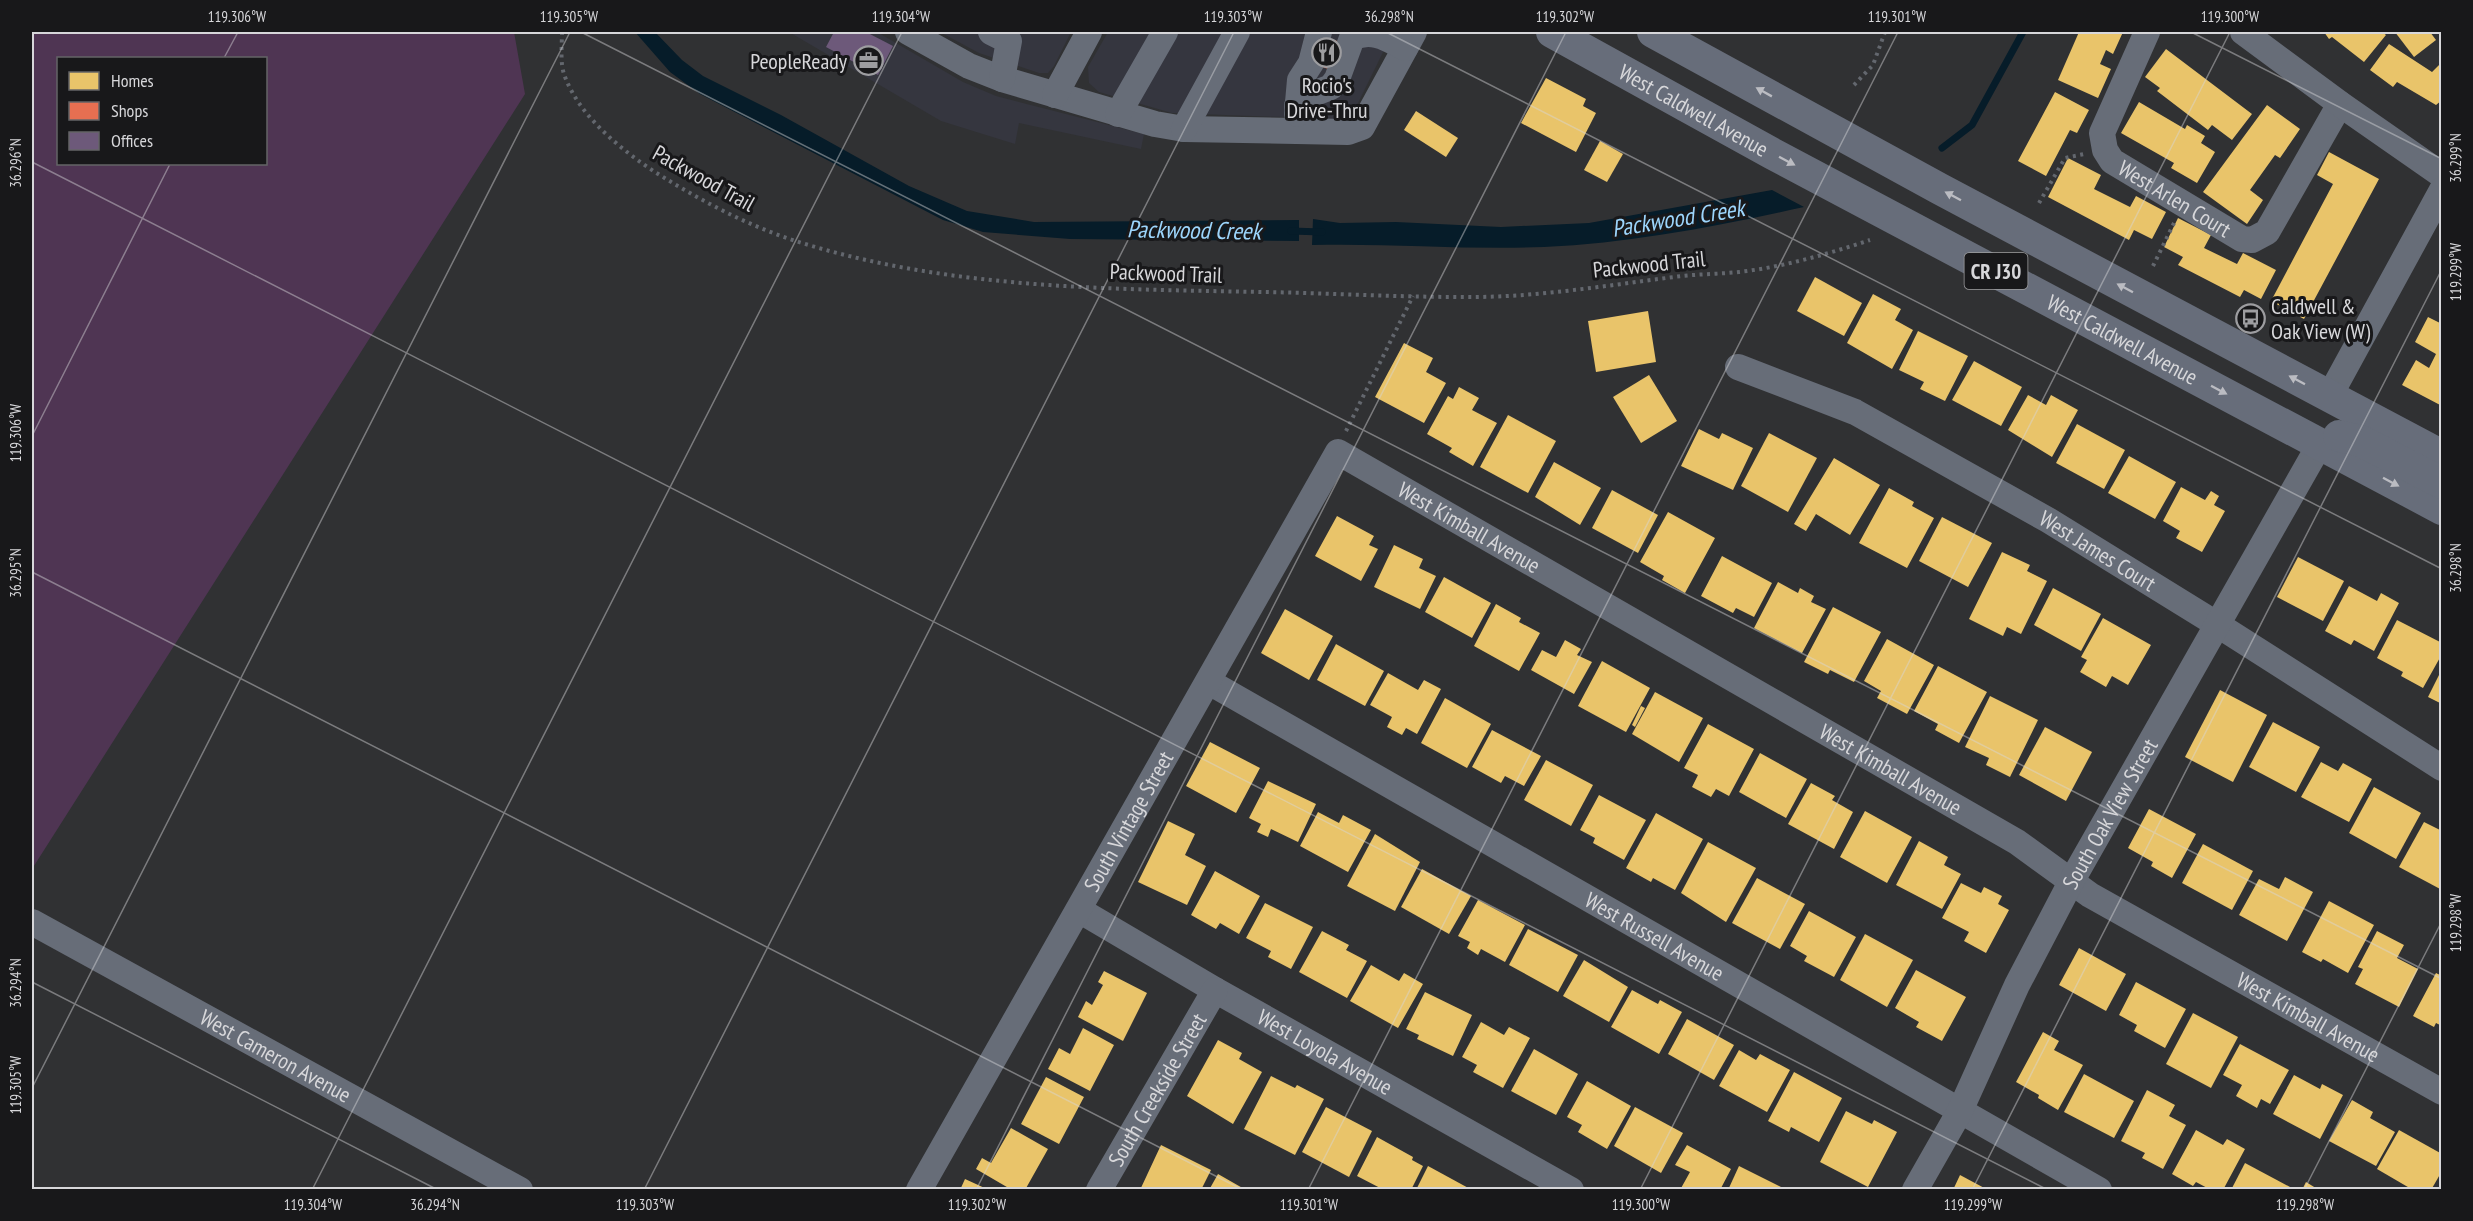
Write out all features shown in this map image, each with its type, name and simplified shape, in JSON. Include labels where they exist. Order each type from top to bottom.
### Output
[{"type":"main road","name":"West Caldwell Avenue","points":[[1552,32],[1773,153],[2442,509]]},
{"type":"main road","name":"West Caldwell Avenue","points":[[1653,32],[1940,189],[2442,456]]},
{"type":"main road","points":[[2320,444],[2338,436],[2349,436],[2442,483]]},
{"type":"street","points":[[908,32],[969,66],[1002,79],[1118,114],[1184,129],[1297,118],[1356,131],[1362,127],[1409,40],[1381,34],[1360,34],[1352,38],[1337,79],[1331,87],[1312,94],[1297,118]]},
{"type":"street","points":[[1055,95],[1089,32]]},
{"type":"street","points":[[1118,114],[1165,32]]},
{"type":"street","points":[[1184,129],[1237,32]]},
{"type":"street","points":[[1297,118],[1300,80],[1311,63],[1319,32]]},
{"type":"street","name":"West Arlen Court","points":[[2147,32],[2102,133],[2105,150],[2112,162],[2242,239],[2252,240],[2267,232],[2340,104]]},
{"type":"street","points":[[2242,32],[2442,175]]},
{"type":"street","points":[[1002,79],[1004,35]]},
{"type":"street","points":[[2329,397],[2442,190]]},
{"type":"street","name":"West James Court","points":[[1738,367],[1855,412],[2048,520],[2442,768]]},
{"type":"street","name":"South Oak View Street","points":[[1915,1190],[1960,1111],[2017,985],[2071,882],[2320,444]]},
{"type":"street","name":"South Vintage Street","points":[[919,1190],[1338,452]]},
{"type":"street","name":"West Kimball Avenue","points":[[1338,452],[2007,836],[2071,882],[2442,1092]]},
{"type":"street","name":"West Russell Avenue","points":[[1209,682],[2099,1190]]},
{"type":"street","name":"West Loyola Avenue","points":[[1079,910],[1215,990],[1571,1190]]},
{"type":"street","name":"West Cameron Avenue","points":[[32,922],[520,1190]]},
{"type":"street","name":"South Creekside Street","points":[[1099,1190],[1215,990]]},
{"type":"path","name":"Packwood Trail","points":[[562,32],[564,73],[589,116],[629,155],[693,196],[750,223],[801,243],[868,260],[956,276],[1055,285],[1463,297],[1532,294],[1688,275],[1741,272],[1834,252],[1870,240]]},
{"type":"path","points":[[1854,85],[1873,65],[1885,32]]},
{"type":"path","points":[[2039,203],[2064,158],[2105,150]]},
{"type":"path","points":[[2153,266],[2184,204]]},
{"type":"path","points":[[1338,452],[1354,410],[1413,295]]},
{"type":"shaded area","points":[[32,32],[514,32],[525,94],[32,869]]},
{"type":"shaded area","points":[[789,32],[877,32],[963,82],[996,96],[1144,134],[1141,149],[1019,123],[1015,144],[941,121]]},
{"type":"shaded area","points":[[940,32],[1071,32],[1054,66],[1048,73],[1039,73],[979,53]]},
{"type":"shaded area","points":[[1108,32],[1393,32],[1358,103],[1336,119],[1172,113],[1099,92],[1089,83],[1088,67]]},
{"type":"water","name":"Packwood Creek","points":[[635,32],[655,32],[682,60],[703,76],[781,115],[909,186],[967,211],[1034,222],[1299,220],[1299,241],[1070,239],[983,232],[943,220],[700,94],[670,72]]},
{"type":"water","name":"Packwood Creek","points":[[1772,190],[1804,207],[1675,233],[1577,245],[1515,248],[1312,245],[1313,219],[1340,223],[1396,222],[1501,227],[1589,223]]},
{"type":"building: Homes","points":[[2079,32],[2123,32],[2113,54],[2106,50],[2100,64],[2111,69],[2098,98],[2058,80]]},
{"type":"building: Homes","points":[[2324,32],[2382,32],[2386,35],[2364,62],[2332,37],[2329,39]]},
{"type":"building: Homes","points":[[2395,32],[2430,32],[2436,40],[2414,57]]},
{"type":"building: Homes","points":[[2389,44],[2432,72],[2442,62],[2442,100],[2436,105],[2397,82],[2393,87],[2370,70]]},
{"type":"building: Homes","points":[[2166,49],[2252,114],[2232,140],[2212,125],[2208,130],[2157,91],[2160,88],[2145,77]]},
{"type":"building: Homes","points":[[1546,78],[1586,99],[1583,106],[1596,113],[1576,152],[1521,123]]},
{"type":"building: Homes","points":[[2055,92],[2089,110],[2077,133],[2070,130],[2046,176],[2018,161]]},
{"type":"building: Homes","points":[[2139,102],[2185,129],[2187,125],[2205,136],[2201,143],[2215,152],[2197,183],[2171,168],[2174,163],[2121,133]]},
{"type":"building: Homes","points":[[2267,105],[2300,129],[2280,158],[2275,155],[2250,190],[2263,200],[2247,224],[2203,192]]},
{"type":"building: Homes","points":[[1416,111],[1458,138],[1446,157],[1404,130]]},
{"type":"building: Homes","points":[[1600,141],[1623,154],[1607,182],[1584,170]]},
{"type":"building: Homes","points":[[2329,152],[2379,179],[2304,319],[2271,301],[2333,184],[2317,175]]},
{"type":"building: Homes","points":[[2068,158],[2101,175],[2094,189],[2130,207],[2136,196],[2166,212],[2152,239],[2134,230],[2129,240],[2048,197]]},
{"type":"building: Homes","points":[[2178,218],[2211,235],[2204,248],[2237,264],[2243,253],[2276,270],[2261,299],[2244,290],[2240,297],[2178,265],[2183,257],[2164,247]]},
{"type":"building: Homes","points":[[1815,277],[1862,303],[1844,336],[1797,311]]},
{"type":"building: Homes","points":[[1873,294],[1901,309],[1895,320],[1913,330],[1892,369],[1847,343]]},
{"type":"building: Homes","points":[[1648,311],[1656,362],[1596,372],[1588,321]]},
{"type":"building: Homes","points":[[2428,317],[2442,324],[2442,406],[2402,385],[2416,360],[2429,368],[2436,354],[2415,342]]},
{"type":"building: Homes","points":[[1918,331],[1968,356],[1945,401],[1920,389],[1924,382],[1899,370]]},
{"type":"building: Homes","points":[[1404,343],[1433,358],[1426,372],[1446,383],[1424,423],[1375,397]]},
{"type":"building: Homes","points":[[1974,361],[2022,387],[2001,426],[1952,400]]},
{"type":"building: Homes","points":[[1649,375],[1677,421],[1641,443],[1613,397]]},
{"type":"building: Homes","points":[[1459,387],[1479,398],[1472,410],[1497,423],[1473,466],[1449,452],[1452,448],[1427,434],[1448,396],[1453,399]]},
{"type":"building: Homes","points":[[2028,395],[2046,405],[2051,395],[2078,410],[2052,457],[2008,430]]},
{"type":"building: Homes","points":[[1508,415],[1556,441],[1528,493],[1480,467]]},
{"type":"building: Homes","points":[[2077,424],[2125,450],[2104,489],[2056,463]]},
{"type":"building: Homes","points":[[1699,429],[1719,439],[1722,433],[1753,448],[1733,490],[1681,466]]},
{"type":"building: Homes","points":[[1769,433],[1817,458],[1788,512],[1741,486]]},
{"type":"building: Homes","points":[[2129,456],[2176,482],[2155,519],[2108,493]]},
{"type":"building: Homes","points":[[1834,458],[1880,485],[1850,535],[1816,514],[1806,531],[1794,524]]},
{"type":"building: Homes","points":[[1554,462],[1601,488],[1580,525],[1535,497]]},
{"type":"building: Homes","points":[[2181,487],[2205,500],[2211,491],[2219,496],[2214,505],[2225,511],[2202,552],[2176,538],[2180,531],[2163,521]]},
{"type":"building: Homes","points":[[1889,488],[1914,502],[1912,506],[1934,518],[1907,568],[1859,543]]},
{"type":"building: Homes","points":[[1612,490],[1658,515],[1638,553],[1592,528]]},
{"type":"building: Homes","points":[[1668,512],[1715,538],[1685,593],[1662,580],[1664,576],[1640,562]]},
{"type":"building: Homes","points":[[1337,516],[1374,536],[1369,545],[1378,549],[1361,581],[1315,556]]},
{"type":"building: Homes","points":[[1942,517],[1992,543],[1968,587],[1919,561]]},
{"type":"building: Homes","points":[[1394,545],[1423,559],[1419,568],[1436,576],[1420,609],[1374,587]]},
{"type":"building: Homes","points":[[2002,552],[2030,565],[2027,571],[2047,581],[2021,634],[2007,627],[2003,636],[1969,619]]},
{"type":"building: Homes","points":[[1722,556],[1772,583],[1754,617],[1736,608],[1733,613],[1701,596]]},
{"type":"building: Homes","points":[[2298,557],[2344,581],[2323,621],[2277,597]]},
{"type":"building: Homes","points":[[1444,577],[1491,603],[1472,638],[1425,612]]},
{"type":"building: Homes","points":[[1778,582],[1798,593],[1800,588],[1814,596],[1811,602],[1826,609],[1802,653],[1754,628]]},
{"type":"building: Homes","points":[[2349,586],[2377,601],[2381,593],[2399,603],[2374,651],[2354,640],[2351,645],[2325,631]]},
{"type":"building: Homes","points":[[2053,588],[2101,614],[2081,651],[2034,625]]},
{"type":"building: Homes","points":[[1496,604],[1521,618],[1519,622],[1540,633],[1519,671],[1474,646]]},
{"type":"building: Homes","points":[[1833,607],[1881,632],[1854,682],[1830,670],[1828,674],[1804,662]]},
{"type":"building: Homes","points":[[1285,609],[1333,636],[1309,680],[1261,653]]},
{"type":"building: Homes","points":[[2103,618],[2151,645],[2128,685],[2112,676],[2106,687],[2080,672],[2087,660],[2081,657]]},
{"type":"building: Homes","points":[[2397,620],[2442,643],[2442,654],[2423,688],[2401,676],[2403,672],[2377,658]]},
{"type":"building: Homes","points":[[1887,639],[1934,665],[1907,714],[1877,698],[1881,691],[1864,681]]},
{"type":"building: Homes","points":[[1565,640],[1581,649],[1577,655],[1592,662],[1574,694],[1531,670],[1542,650],[1556,657]]},
{"type":"building: Homes","points":[[1336,644],[1384,671],[1365,706],[1317,680]]},
{"type":"building: Homes","points":[[1602,661],[1650,688],[1626,732],[1578,706]]},
{"type":"building: Homes","points":[[1938,666],[1987,692],[1959,743],[1935,730],[1938,724],[1914,711]]},
{"type":"building: Homes","points":[[2442,669],[2442,704],[2428,697]]},
{"type":"building: Homes","points":[[1388,673],[1418,690],[1424,680],[1441,689],[1417,734],[1406,728],[1402,735],[1387,727],[1392,717],[1370,705]]},
{"type":"building: Homes","points":[[2220,690],[2267,715],[2233,782],[2185,757]]},
{"type":"building: Homes","points":[[1655,692],[1703,718],[1679,762],[1632,734]]},
{"type":"building: Homes","points":[[1990,696],[2038,720],[2010,777],[1986,765],[1989,758],[1965,747]]},
{"type":"building: Homes","points":[[1445,698],[1491,724],[1467,768],[1421,743]]},
{"type":"building: Homes","points":[[1641,706],[1645,708],[1635,727],[1632,725]]},
{"type":"building: Homes","points":[[2273,722],[2320,747],[2296,792],[2249,767]]},
{"type":"building: Homes","points":[[1708,724],[1754,749],[1729,796],[1716,789],[1711,797],[1692,787],[1698,775],[1684,768]]},
{"type":"building: Homes","points":[[2045,727],[2092,752],[2066,801],[2019,775]]},
{"type":"building: Homes","points":[[1492,730],[1541,756],[1524,786],[1505,776],[1501,783],[1472,767]]},
{"type":"building: Homes","points":[[1210,742],[1260,768],[1236,813],[1186,786]]},
{"type":"building: Homes","points":[[1760,753],[1807,779],[1786,818],[1739,792]]},
{"type":"building: Homes","points":[[1546,760],[1593,785],[1571,826],[1524,800]]},
{"type":"building: Homes","points":[[2321,762],[2338,771],[2343,763],[2372,779],[2349,822],[2301,797]]},
{"type":"building: Homes","points":[[1268,781],[1316,804],[1298,842],[1271,829],[1268,837],[1257,832],[1261,824],[1249,818]]},
{"type":"building: Homes","points":[[1811,783],[1835,796],[1832,800],[1853,812],[1834,849],[1788,824]]},
{"type":"building: Homes","points":[[2374,787],[2421,813],[2396,859],[2349,833]]},
{"type":"building: Homes","points":[[1599,795],[1646,820],[1624,860],[1593,843],[1595,838],[1580,830]]},
{"type":"building: Homes","points":[[2149,809],[2196,834],[2172,878],[2151,866],[2153,862],[2128,848]]},
{"type":"building: Homes","points":[[1865,811],[1912,837],[1887,883],[1840,857]]},
{"type":"building: Homes","points":[[1318,812],[1339,823],[1343,815],[1371,830],[1348,872],[1300,846]]},
{"type":"building: Homes","points":[[1656,813],[1703,839],[1675,890],[1653,878],[1651,882],[1626,868]]},
{"type":"building: Homes","points":[[1168,821],[1195,834],[1185,855],[1206,866],[1187,905],[1138,882]]},
{"type":"building: Homes","points":[[2424,822],[2442,831],[2442,890],[2399,867]]},
{"type":"building: Homes","points":[[1375,834],[1420,862],[1395,911],[1347,886]]},
{"type":"building: Homes","points":[[1919,841],[1948,857],[1944,865],[1961,874],[1942,909],[1896,885]]},
{"type":"building: Homes","points":[[1708,842],[1756,868],[1726,922],[1681,893]]},
{"type":"building: Homes","points":[[2203,844],[2253,871],[2232,910],[2182,883]]},
{"type":"building: Homes","points":[[1422,869],[1471,896],[1449,934],[1401,907]]},
{"type":"building: Homes","points":[[1215,871],[1260,896],[1239,934],[1220,923],[1216,929],[1191,915]]},
{"type":"building: Homes","points":[[2285,877],[2313,892],[2287,941],[2239,915],[2259,879],[2279,889]]},
{"type":"building: Homes","points":[[1757,878],[1805,904],[1780,949],[1732,923]]},
{"type":"building: Homes","points":[[1961,883],[1981,893],[1984,887],[2002,896],[1998,904],[2009,910],[1986,953],[1964,941],[1969,932],[1942,918]]},
{"type":"building: Homes","points":[[1478,900],[1525,925],[1505,962],[1481,949],[1478,955],[1467,948],[1470,942],[1458,936]]},
{"type":"building: Homes","points":[[2329,901],[2374,925],[2348,973],[2323,959],[2321,962],[2302,952]]},
{"type":"building: Homes","points":[[1265,903],[1313,927],[1291,969],[1268,957],[1271,951],[1246,938]]},
{"type":"building: Homes","points":[[1809,911],[1856,937],[1834,977],[1804,961],[1807,956],[1790,946]]},
{"type":"building: Homes","points":[[1528,929],[1578,955],[1558,992],[1509,965]]},
{"type":"building: Homes","points":[[1322,931],[1349,945],[1346,950],[1367,961],[1347,998],[1299,972]]},
{"type":"building: Homes","points":[[2377,931],[2404,945],[2397,958],[2418,969],[2399,1007],[2355,984],[2363,969],[2358,967]]},
{"type":"building: Homes","points":[[1865,934],[1913,960],[1887,1007],[1840,980]]},
{"type":"building: Homes","points":[[2079,948],[2126,974],[2106,1011],[2059,985]]},
{"type":"building: Homes","points":[[1584,960],[1628,987],[1609,1022],[1563,996]]},
{"type":"building: Homes","points":[[1371,965],[1399,981],[1404,973],[1423,984],[1398,1028],[1350,1001]]},
{"type":"building: Homes","points":[[1916,970],[1966,997],[1942,1041],[1916,1027],[1919,1022],[1895,1008]]},
{"type":"building: Homes","points":[[1104,971],[1147,993],[1123,1041],[1078,1017],[1086,1001],[1092,1005],[1103,985],[1098,982]]},
{"type":"building: Homes","points":[[2436,973],[2442,976],[2442,1026],[2436,1023],[2434,1027],[2413,1016]]},
{"type":"building: Homes","points":[[2136,982],[2186,1009],[2165,1048],[2134,1031],[2137,1025],[2119,1015]]},
{"type":"building: Homes","points":[[1632,990],[1658,1004],[1660,1000],[1682,1012],[1659,1054],[1611,1027]]},
{"type":"building: Homes","points":[[1425,992],[1472,1015],[1453,1056],[1417,1039],[1419,1035],[1406,1029]]},
{"type":"building: Homes","points":[[2193,1013],[2238,1037],[2211,1088],[2166,1064]]},
{"type":"building: Homes","points":[[1687,1019],[1734,1045],[1714,1080],[1668,1054]]},
{"type":"building: Homes","points":[[1481,1022],[1504,1035],[1509,1027],[1530,1038],[1503,1088],[1473,1072],[1477,1065],[1462,1057]]},
{"type":"building: Homes","points":[[1083,1028],[1114,1045],[1090,1091],[1048,1069],[1059,1048],[1070,1054]]},
{"type":"building: Homes","points":[[2043,1032],[2059,1041],[2054,1050],[2083,1065],[2058,1110],[2038,1098],[2039,1095],[2016,1082]]},
{"type":"building: Homes","points":[[1218,1040],[1242,1053],[1239,1059],[1262,1072],[1233,1124],[1187,1096]]},
{"type":"building: Homes","points":[[2240,1044],[2289,1070],[2270,1104],[2261,1099],[2257,1108],[2236,1096],[2242,1085],[2223,1075]]},
{"type":"building: Homes","points":[[1534,1049],[1578,1074],[1556,1115],[1511,1091]]},
{"type":"building: Homes","points":[[1739,1050],[1756,1060],[1760,1054],[1790,1070],[1767,1112],[1719,1086]]},
{"type":"building: Homes","points":[[1794,1072],[1842,1098],[1819,1142],[1791,1127],[1789,1132],[1768,1121]]},
{"type":"building: Homes","points":[[2084,1074],[2134,1101],[2114,1138],[2064,1112]]},
{"type":"building: Homes","points":[[2294,1075],[2320,1089],[2322,1084],[2343,1095],[2320,1139],[2273,1114]]},
{"type":"building: Homes","points":[[1271,1076],[1295,1088],[1297,1085],[1324,1099],[1295,1155],[1244,1129]]},
{"type":"building: Homes","points":[[1046,1077],[1084,1097],[1059,1144],[1021,1124]]},
{"type":"building: Homes","points":[[1587,1081],[1631,1106],[1607,1149],[1578,1132],[1582,1125],[1567,1117]]},
{"type":"building: Homes","points":[[2147,1090],[2175,1105],[2169,1116],[2186,1125],[2163,1169],[2142,1158],[2145,1153],[2121,1141]]},
{"type":"building: Homes","points":[[2352,1100],[2373,1112],[2370,1118],[2395,1132],[2376,1166],[2329,1141]]},
{"type":"building: Homes","points":[[1326,1107],[1372,1131],[1349,1177],[1302,1152]]},
{"type":"building: Homes","points":[[1635,1107],[1683,1133],[1661,1173],[1614,1146]]},
{"type":"building: Homes","points":[[1846,1111],[1872,1124],[1874,1120],[1897,1132],[1868,1187],[1820,1162]]},
{"type":"building: Homes","points":[[1011,1128],[1048,1149],[1025,1190],[1012,1190],[976,1169],[982,1158],[991,1163]]},
{"type":"building: Homes","points":[[2196,1130],[2223,1145],[2227,1139],[2245,1149],[2223,1190],[2211,1190],[2196,1182],[2193,1186],[2172,1174]]},
{"type":"building: Homes","points":[[2399,1130],[2442,1154],[2442,1171],[2431,1190],[2413,1190],[2377,1169]]},
{"type":"building: Homes","points":[[1377,1137],[1413,1157],[1412,1160],[1423,1166],[1411,1190],[1384,1190],[1357,1176]]},
{"type":"building: Homes","points":[[1161,1145],[1211,1170],[1201,1190],[1140,1190]]},
{"type":"building: Homes","points":[[1687,1145],[1731,1169],[1720,1190],[1680,1190],[1690,1172],[1675,1165]]},
{"type":"building: Homes","points":[[2245,1163],[2290,1187],[2289,1190],[2231,1190]]},
{"type":"building: Homes","points":[[1428,1166],[1472,1190],[1416,1190]]},
{"type":"building: Homes","points":[[1739,1166],[1787,1190],[1728,1190]]},
{"type":"building: Homes","points":[[1218,1174],[1246,1190],[1209,1190]]},
{"type":"building: Homes","points":[[1960,1175],[1988,1190],[1953,1190]]},
{"type":"building: Homes","points":[[965,1179],[989,1190],[960,1190]]},
{"type":"building: Homes","points":[[2306,1182],[2319,1190],[2302,1190]]},
{"type":"building: Shops","name":"Rocio's Drive-Thru","points":[[1322,36],[1340,42],[1331,70],[1314,64]]},
{"type":"building: Offices","name":"PeopleReady","points":[[834,32],[866,32],[893,46],[878,75],[826,47]]},
{"type":"waterway","name":"Packwood Creek","points":[[1942,148],[1972,125],[2023,32]]},
{"type":"waterway","name":"Packwood Creek","points":[[1291,231],[1322,232]]},
{"type":"place","name":"Rocio's Drive-Thru","points":[[1327,53]]},
{"type":"place","name":"PeopleReady","points":[[868,61]]},
{"type":"place","name":"Caldwell & Oak View (W)","points":[[2250,319]]}]
